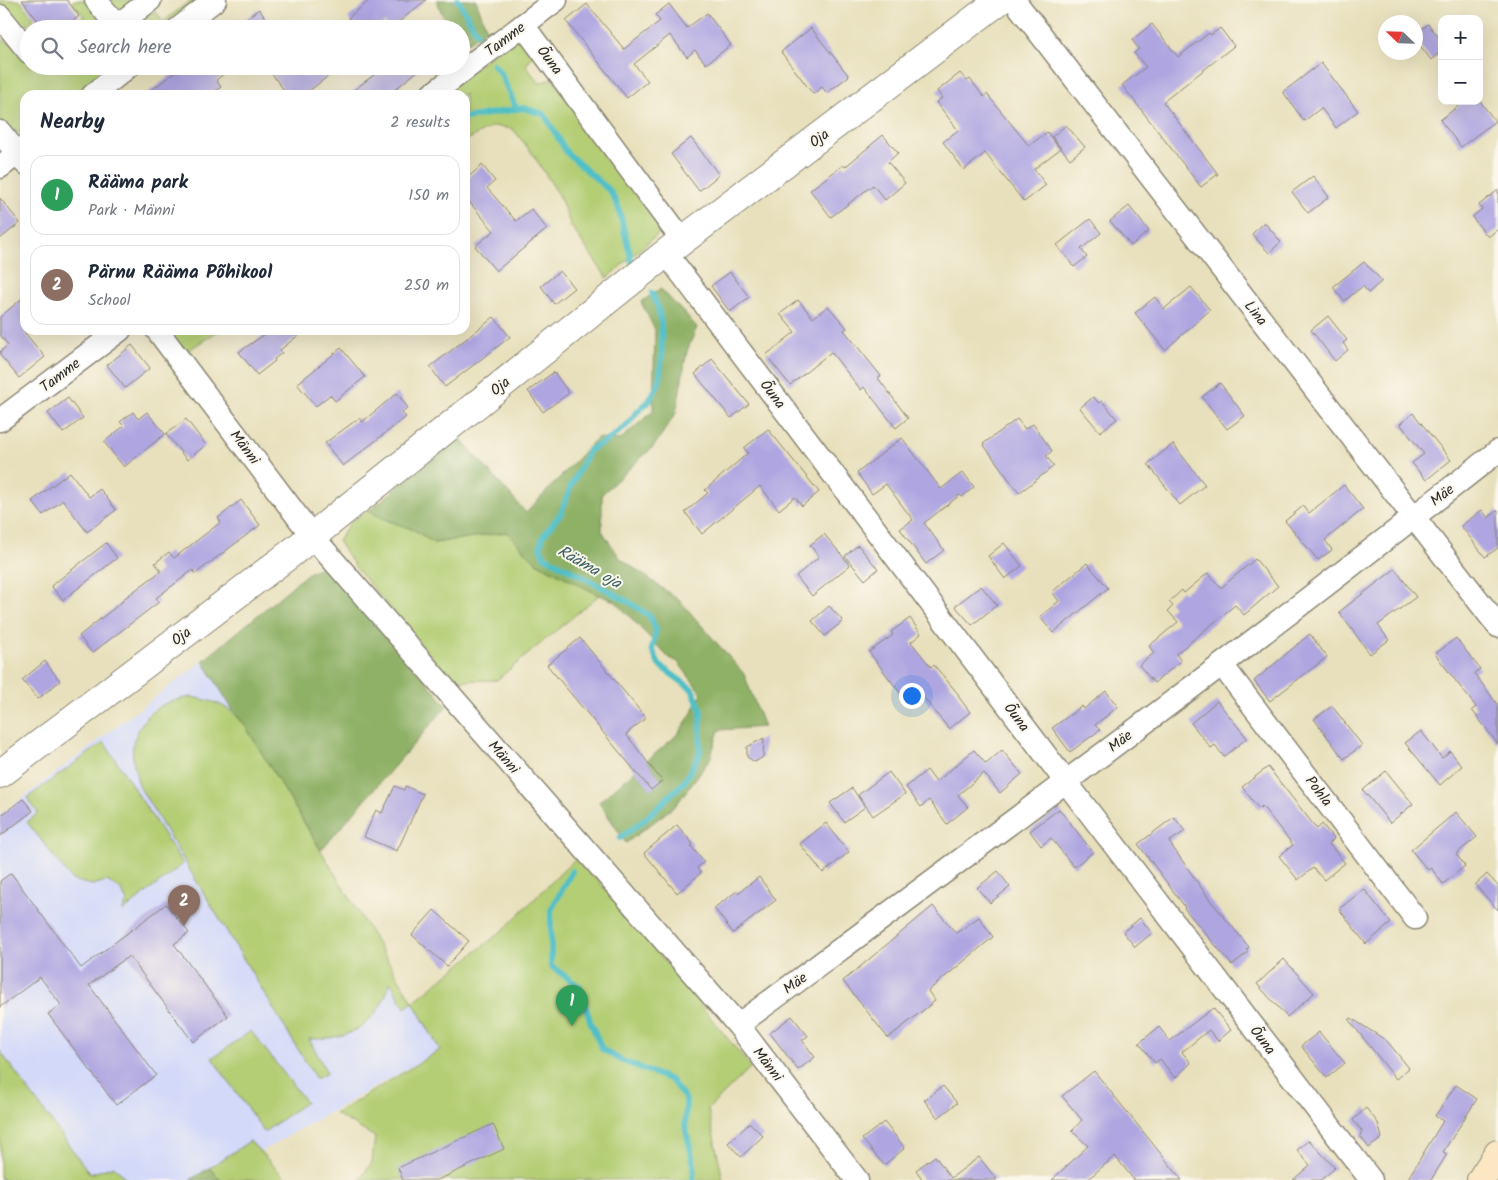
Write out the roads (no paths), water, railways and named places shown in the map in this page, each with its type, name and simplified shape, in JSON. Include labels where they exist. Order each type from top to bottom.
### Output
[{"type":"main road","points":[[1481,1180],[1498,1154]]},
{"type":"street","points":[[96,0],[110,20]]},
{"type":"street","points":[[124,20],[150,0]]},
{"type":"street","points":[[189,20],[215,0]]},
{"type":"street","name":"Tamme","points":[[470,65],[556,0]]},
{"type":"street","name":"Oja","points":[[0,774],[312,536],[674,247],[1000,0]]},
{"type":"street","name":"Lina","points":[[1014,0],[1498,626]]},
{"type":"street","points":[[0,16],[20,41]]},
{"type":"street","name":"Õuna","points":[[523,25],[674,247],[1066,782],[1370,1180]]},
{"type":"street","points":[[99,90],[118,75]]},
{"type":"street","name":"Tamme","points":[[438,90],[457,75]]},
{"type":"street","points":[[0,132],[17,158]]},
{"type":"street","name":"Tamme","points":[[0,420],[113,335]]},
{"type":"street","name":"Männi","points":[[161,335],[312,536],[738,1025],[858,1180]]},
{"type":"street","name":"Mäe","points":[[738,1025],[1222,665],[1498,451]]},
{"type":"street","name":"Pohla","points":[[1222,665],[1415,918]]},
{"type":"waterway","points":[[458,0],[470,20]]},
{"type":"waterway","points":[[470,21],[477,33]]},
{"type":"waterway","points":[[493,64],[501,74],[516,108]]},
{"type":"waterway","name":"Rääma oja","points":[[470,117],[523,108],[544,114],[567,153],[610,191],[618,206],[632,262]]},
{"type":"waterway","name":"Rääma oja","points":[[620,838],[644,820],[684,782],[700,753],[701,709],[692,689],[659,665],[652,649],[656,630],[650,616],[624,599],[544,556],[540,547],[543,536],[561,513],[571,486],[589,450],[608,440],[627,425],[649,401],[659,383],[662,356],[661,323],[652,293]]},
{"type":"waterway","name":"Rääma oja","points":[[572,871],[551,910],[551,966],[580,987],[590,1021],[602,1049],[620,1060],[671,1080],[686,1100],[685,1126],[694,1165],[693,1180]]},
{"type":"place","name":"Pärnu Rääma Põhikool","points":[[184,926]]},
{"type":"place","name":"Rääma park","points":[[572,1026]]}]
